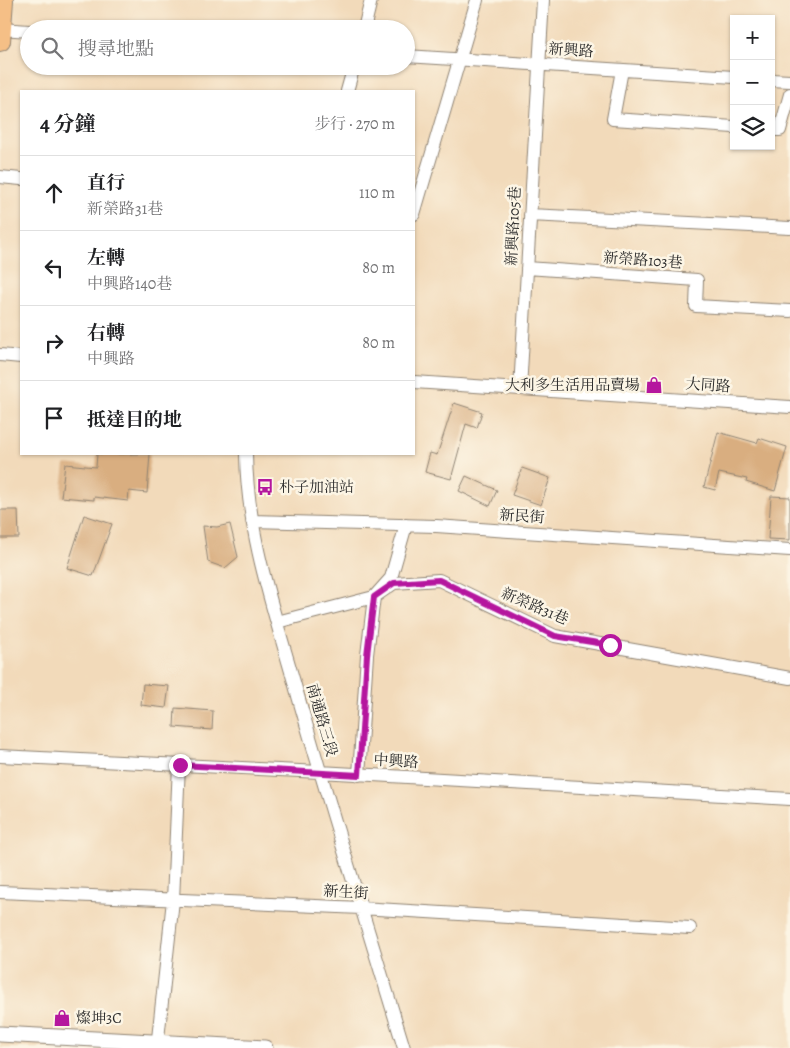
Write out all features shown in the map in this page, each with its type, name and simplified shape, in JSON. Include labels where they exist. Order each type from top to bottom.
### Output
[{"type":"main road","points":[[0,35],[3,0]]},
{"type":"street","points":[[366,20],[372,0]]},
{"type":"street","points":[[415,210],[458,59],[477,0]]},
{"type":"street","name":"新興路105巷","points":[[520,389],[543,0]]},
{"type":"street","points":[[0,35],[20,32]]},
{"type":"street","name":"新興路","points":[[415,57],[730,77]]},
{"type":"street","points":[[622,70],[613,119],[730,127]]},
{"type":"street","points":[[347,90],[351,75]]},
{"type":"street","points":[[775,80],[790,81]]},
{"type":"street","points":[[775,130],[780,130],[790,94]]},
{"type":"street","points":[[0,177],[20,179]]},
{"type":"street","points":[[530,215],[790,228]]},
{"type":"street","name":"新榮路103巷","points":[[527,268],[697,280],[696,306],[790,311]]},
{"type":"street","points":[[0,356],[20,357]]},
{"type":"street","name":"大同路","points":[[415,382],[790,407]]},
{"type":"street","name":"南通路三段","points":[[246,455],[252,521],[277,622],[320,772],[404,1048]]},
{"type":"street","name":"新民街","points":[[252,521],[406,525],[790,550]]},
{"type":"street","points":[[359,775],[367,655],[374,597],[391,578],[406,525]]},
{"type":"street","name":"新榮路31巷","points":[[277,622],[374,597],[394,583],[439,580],[555,636],[790,678]]},
{"type":"street","name":"中興路","points":[[0,756],[320,772],[790,800]]},
{"type":"street","points":[[157,1045],[173,900],[180,765]]},
{"type":"street","name":"新生街","points":[[0,892],[361,908],[690,928]]},
{"type":"street","points":[[0,1034],[157,1045],[265,1048]]},
{"type":"building","points":[[454,403],[482,412],[477,428],[466,424],[451,479],[425,472],[430,453],[437,455]]},
{"type":"building","points":[[718,432],[757,443],[759,438],[787,447],[775,491],[746,482],[747,479],[719,473],[715,490],[704,487]]},
{"type":"building","points":[[97,455],[150,455],[147,493],[129,491],[128,501],[94,497],[94,500],[61,497],[65,464],[96,467]]},
{"type":"building","points":[[522,468],[550,478],[541,505],[512,495]]},
{"type":"building","points":[[466,476],[497,490],[490,506],[459,491]]},
{"type":"building","points":[[771,496],[790,497],[790,540],[768,539]]},
{"type":"building","points":[[0,510],[18,510],[19,538],[0,538]]},
{"type":"building","points":[[84,515],[112,524],[93,576],[67,568]]},
{"type":"building","points":[[230,524],[238,557],[225,568],[208,562],[203,526],[217,527]]},
{"type":"building","points":[[143,684],[169,686],[166,708],[141,705]]},
{"type":"building","points":[[175,708],[213,711],[212,730],[174,727]]},
{"type":"place","name":"大利多生活用品賣場","points":[[654,385]]},
{"type":"place","name":"朴子加油站","points":[[265,487]]},
{"type":"place","name":"燦坤3C","points":[[62,1018]]},
{"type":"route","points":[[180,765],[359,775],[367,655],[374,597],[394,583],[439,580],[555,636],[610,645]]}]
